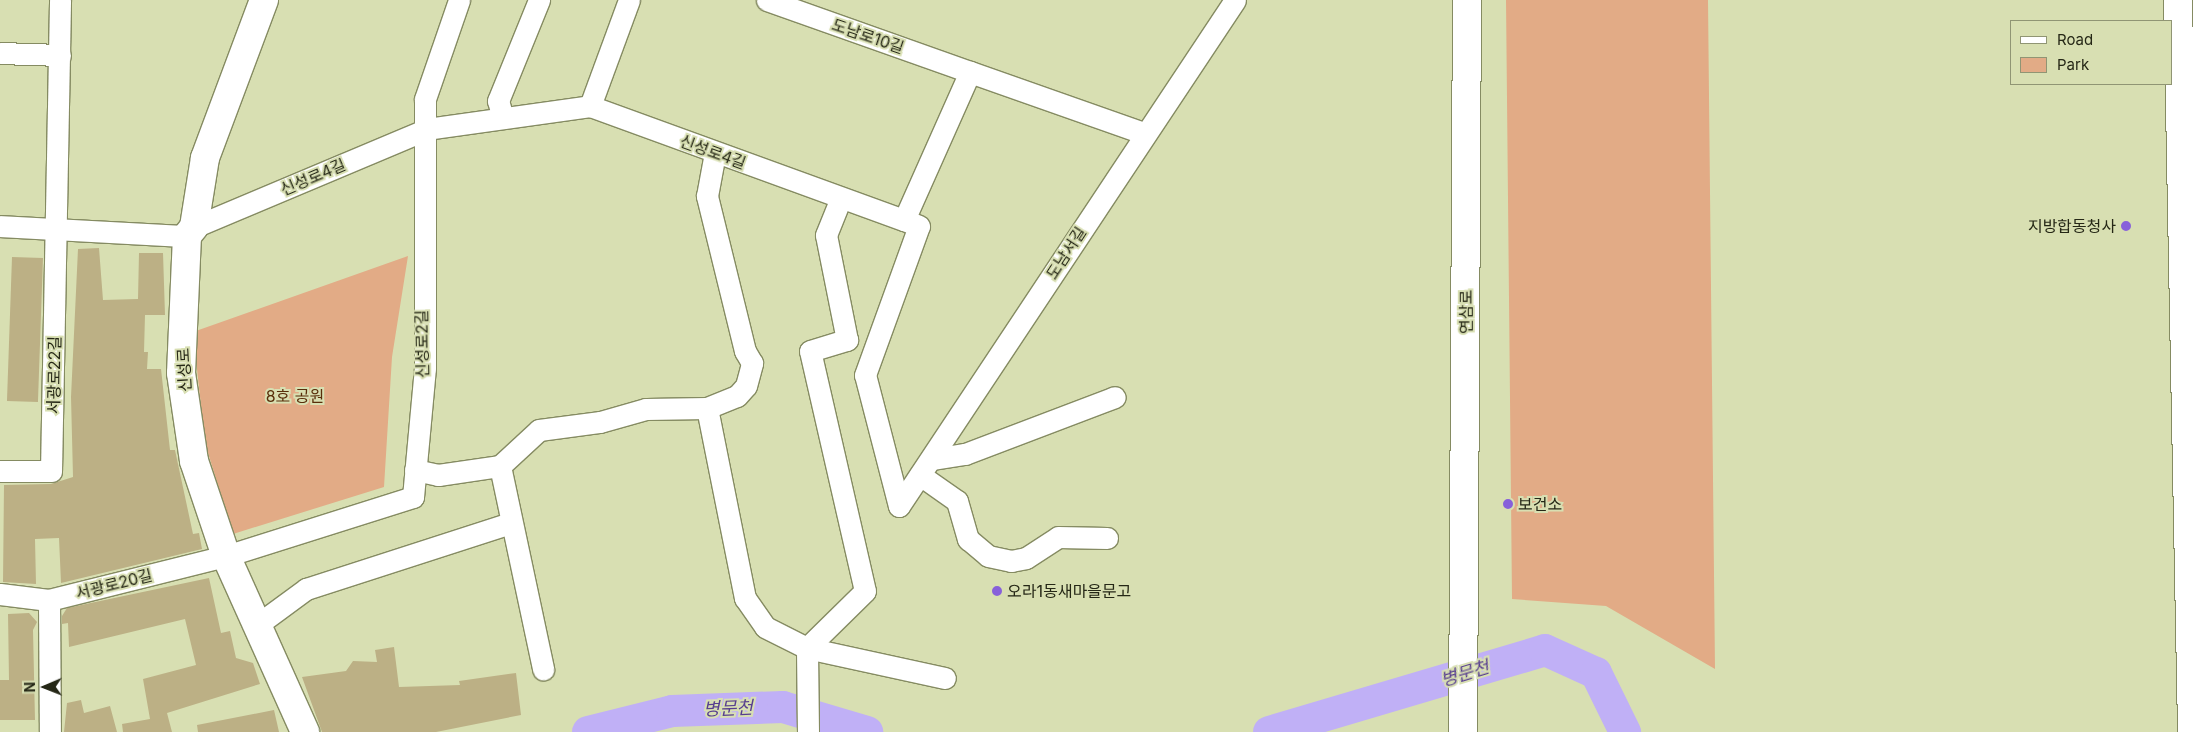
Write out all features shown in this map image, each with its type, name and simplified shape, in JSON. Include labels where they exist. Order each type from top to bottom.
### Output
[{"type":"main road","name":"신성로","points":[[264,0],[205,158],[191,232],[181,373],[194,461],[226,556],[305,732]]},
{"type":"main road","name":"연삼로","points":[[1463,720],[1467,0]]},
{"type":"main road","points":[[2178,0],[2189,319],[2192,732]]},
{"type":"street","name":"서광로22길","points":[[0,471],[51,471],[60,0]]},
{"type":"street","name":"신성로2길","points":[[226,556],[413,498],[425,368],[427,129],[425,99],[459,0]]},
{"type":"street","points":[[503,118],[498,101],[539,0]]},
{"type":"street","points":[[590,106],[629,0]]},
{"type":"street","name":"도남로10길","points":[[767,0],[970,72]]},
{"type":"street","name":"도남서길","points":[[904,220],[919,226],[865,375],[899,506],[927,467],[1143,133],[1235,0]]},
{"type":"street","points":[[0,53],[60,55]]},
{"type":"street","points":[[904,220],[970,72],[1143,133]]},
{"type":"street","name":"신성로4길","points":[[191,232],[427,129],[590,106],[904,220]]},
{"type":"street","points":[[415,470],[438,475],[500,466],[539,430],[600,422],[646,409],[707,408],[737,396],[746,386],[752,363],[745,351],[708,196],[715,152]]},
{"type":"street","points":[[808,732],[807,648],[864,591],[810,351],[847,340],[826,235],[841,198]]},
{"type":"street","points":[[0,226],[191,232]]},
{"type":"street","points":[[1107,538],[1058,537],[1026,558],[1011,562],[988,556],[968,539],[957,500],[927,467],[1115,397]]},
{"type":"street","points":[[707,408],[745,598],[765,627],[807,648],[944,678]]},
{"type":"street","points":[[500,466],[510,523],[543,669]]},
{"type":"street","points":[[257,625],[306,589],[510,523]]},
{"type":"street","name":"서광로20길","points":[[0,594],[49,600],[226,556]]},
{"type":"street","points":[[49,600],[50,732]]},
{"type":"green space","points":[[1506,0],[1708,0],[1715,669],[1606,606],[1512,599]]},
{"type":"green space","name":"8호 공원","points":[[408,256],[392,357],[384,487],[233,534],[205,443],[193,332]]},
{"type":"building","points":[[99,248],[103,300],[138,299],[139,253],[163,253],[165,315],[145,315],[144,352],[148,352],[147,369],[161,369],[170,450],[175,450],[193,534],[199,533],[202,549],[61,583],[59,538],[35,539],[36,584],[3,582],[4,485],[51,484],[73,477],[71,397],[78,249]]},
{"type":"building","points":[[12,257],[43,258],[38,402],[7,401]]},
{"type":"building","points":[[209,578],[221,633],[230,631],[236,658],[253,663],[260,684],[167,713],[172,732],[123,732],[122,724],[150,719],[143,679],[196,665],[185,619],[69,647],[68,623],[62,624],[62,616],[67,608]]},
{"type":"building","points":[[29,613],[37,622],[33,630],[35,720],[0,720],[0,680],[9,680],[8,614]]},
{"type":"building","points":[[394,647],[399,687],[460,685],[459,681],[516,673],[521,715],[436,732],[322,732],[302,677],[346,671],[353,661],[377,662],[375,650]]},
{"type":"building","points":[[81,700],[84,713],[110,706],[117,732],[64,732],[67,703]]},
{"type":"building","points":[[274,710],[279,732],[198,732],[197,725]]},
{"type":"waterway","name":"병문천","points":[[1269,732],[1545,650],[1596,673],[1625,732]]},
{"type":"waterway","name":"병문천","points":[[588,732],[672,711],[783,707],[867,732]]},
{"type":"place","name":"지방합동청사","points":[[2126,226]]},
{"type":"place","name":"보건소","points":[[1508,504]]},
{"type":"place","name":"오라1동새마을문고","points":[[997,591]]}]
